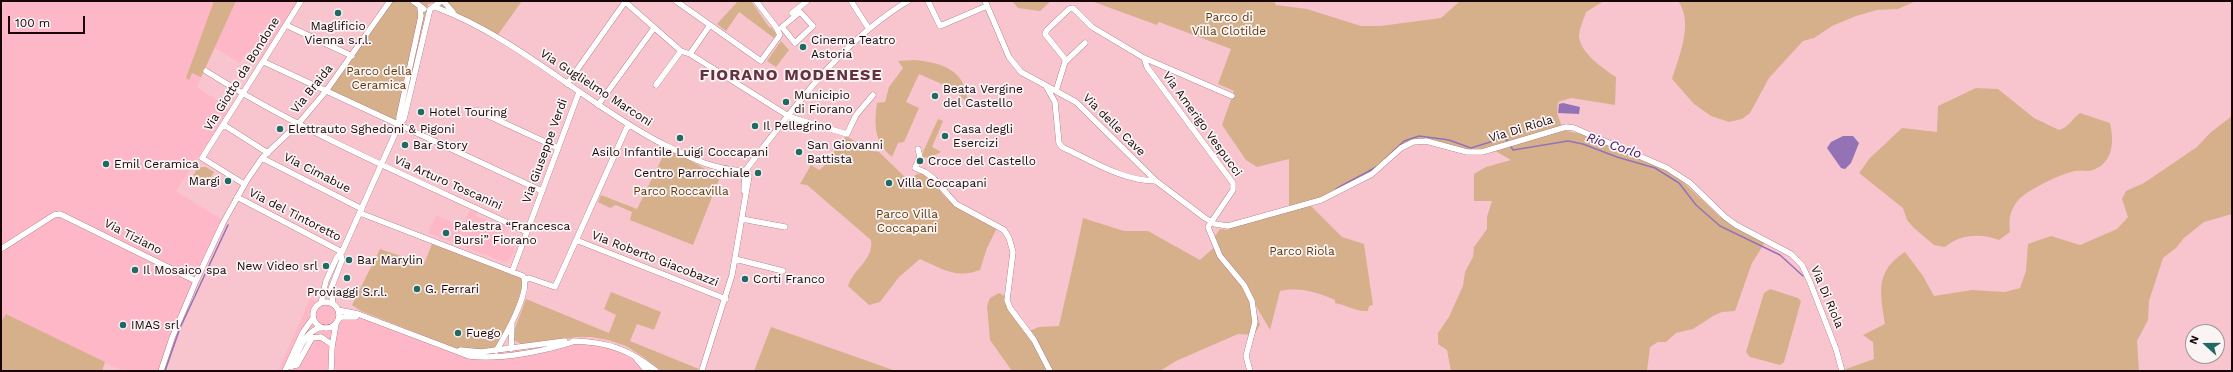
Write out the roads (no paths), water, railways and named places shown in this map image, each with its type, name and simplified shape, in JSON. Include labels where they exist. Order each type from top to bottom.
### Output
[{"type":"street","name":"Via Giotto da Bondone","points":[[244,184],[202,158],[264,62],[301,1]]},
{"type":"street","name":"Via Braida","points":[[161,371],[172,338],[196,281],[244,184],[262,158],[299,123],[326,90],[352,56],[389,1]]},
{"type":"street","points":[[399,125],[399,117],[421,16],[420,8],[413,1]]},
{"type":"street","points":[[456,15],[442,1],[432,8],[404,119],[399,125],[342,253],[342,260],[331,289],[333,304],[338,310],[372,320],[458,350],[469,356],[485,357],[536,350],[576,341]]},
{"type":"street","points":[[631,7],[636,1]]},
{"type":"street","points":[[676,1],[761,61],[780,36],[776,26],[756,1]]},
{"type":"street","points":[[776,26],[807,1]]},
{"type":"street","points":[[851,1],[868,29]]},
{"type":"street","points":[[745,198],[745,171],[828,68],[868,29],[908,1]]},
{"type":"street","points":[[928,1],[940,26],[986,3]]},
{"type":"street","points":[[567,84],[625,2],[681,51],[690,54],[789,116],[847,134],[856,115],[873,95]]},
{"type":"street","name":"Via delle Cave","points":[[986,3],[1014,65],[1025,76],[1047,88],[1063,94],[1076,102],[1147,173],[1211,222]]},
{"type":"street","points":[[420,8],[432,8],[456,15]]},
{"type":"street","points":[[1065,62],[1065,59],[1045,34],[1047,30],[1069,9],[1073,8],[1092,28],[1144,58],[1232,96]]},
{"type":"street","points":[[800,12],[813,26],[795,43],[786,33],[782,29],[782,26],[800,12]]},
{"type":"street","name":"Via Guglielmo Marconi","points":[[456,15],[512,48],[628,125],[704,164],[719,169],[745,171]]},
{"type":"street","points":[[286,25],[352,56]]},
{"type":"street","points":[[690,54],[710,25]]},
{"type":"street","points":[[598,105],[654,28]]},
{"type":"street","points":[[1056,91],[1065,62],[1085,43]]},
{"type":"street","points":[[656,85],[681,51]]},
{"type":"street","name":"Via Amerigo Vespucci","points":[[1144,58],[1147,67],[1233,183],[1234,190],[1211,222]]},
{"type":"street","points":[[264,62],[542,191]]},
{"type":"street","name":"Via Arturo Toscanini","points":[[206,71],[243,94],[382,165],[527,232]]},
{"type":"street","points":[[1047,88],[1053,98],[1059,143],[1062,147],[1118,174],[1142,181],[1156,181]]},
{"type":"street","name":"Via Giuseppe Verdi","points":[[512,272],[579,92]]},
{"type":"street","name":"Via delle Cave","points":[[1053,98],[1063,94]]},
{"type":"street","points":[[476,110],[558,148]]},
{"type":"street","points":[[224,125],[268,153]]},
{"type":"street","points":[[525,280],[529,278],[555,287],[628,125]]},
{"type":"street","name":"Via Di Riola","points":[[1211,222],[1219,226],[1228,226],[1321,200],[1372,174],[1401,148],[1413,142],[1426,141],[1467,152],[1482,152],[1546,131],[1566,127],[1574,128],[1667,168],[1690,183],[1725,217],[1736,225],[1786,250],[1799,262],[1819,304],[1842,371]]},
{"type":"street","points":[[918,149],[920,157],[915,168],[925,172],[934,179],[956,204],[1004,230],[1009,238],[1013,252],[1007,300],[1010,308],[1034,340],[1050,371]]},
{"type":"street","name":"Via Cimabue","points":[[262,158],[361,211],[512,272]]},
{"type":"street","points":[[702,371],[726,299],[735,259],[750,176],[745,171]]},
{"type":"street","points":[[1142,181],[1147,173]]},
{"type":"street","name":"Via del Tintoretto","points":[[237,197],[342,253]]},
{"type":"street","name":"Via Tiziano","points":[[1,249],[54,215],[60,214],[196,281]]},
{"type":"street","points":[[742,219],[785,227]]},
{"type":"street","points":[[1211,222],[1208,227],[1220,256],[1240,279],[1252,301],[1255,322],[1246,356],[1250,371]]},
{"type":"street","name":"Via Roberto Giacobazzi","points":[[576,240],[726,299]]},
{"type":"street","points":[[285,371],[303,332],[313,318],[313,311],[321,303],[326,281],[336,257],[342,253]]},
{"type":"street","points":[[735,259],[783,272]]},
{"type":"street","points":[[496,351],[512,323],[526,286],[523,276],[512,272]]},
{"type":"street","points":[[321,303],[333,304]]},
{"type":"street","points":[[331,345],[337,322],[338,310]]},
{"type":"street","points":[[291,369],[306,338],[310,333],[337,322],[347,316],[372,320]]},
{"type":"street","points":[[313,318],[329,333],[331,345],[331,371]]},
{"type":"street","points":[[508,350],[512,323]]},
{"type":"street","points":[[291,369],[297,365],[312,338],[322,337],[331,345]]},
{"type":"street","points":[[504,338],[508,350]]},
{"type":"street","points":[[458,350],[481,352],[508,350],[565,341],[608,344],[641,359],[656,371]]},
{"type":"street","points":[[485,357],[508,350],[536,350]]},
{"type":"street","points":[[635,357],[647,371]]},
{"type":"waterway","name":"Rio Corlo","points":[[1385,159],[1404,141],[1419,136],[1449,140],[1471,148],[1503,138],[1507,140],[1513,150],[1568,141],[1583,144],[1617,157],[1655,168],[1679,183],[1696,205],[1720,226],[1780,255],[1803,276]]},
{"type":"waterway","name":"Rio Corlo","points":[[1336,189],[1376,167]]},
{"type":"waterway","points":[[165,371],[180,328],[228,225]]},
{"type":"place","name":"Maglificio Vienna s.r.l.","points":[[338,13]]},
{"type":"place","name":"Cinema Teatro Astoria","points":[[803,47]]},
{"type":"place","name":"Beata Vergine del Castello","points":[[935,96]]},
{"type":"place","name":"Municipio di Fiorano","points":[[786,102]]},
{"type":"place","name":"Hotel Touring","points":[[421,112]]},
{"type":"place","name":"Il Pellegrino","points":[[755,126]]},
{"type":"place","name":"Elettrauto Sghedoni & Pigoni","points":[[280,129]]},
{"type":"place","name":"Casa degli Esercizi","points":[[945,136]]},
{"type":"place","name":"Asilo Infantile Luigi Coccapani","points":[[680,138]]},
{"type":"place","name":"Bar Story","points":[[405,145]]},
{"type":"place","name":"San Giovanni Battista","points":[[799,152]]},
{"type":"place","name":"Croce del Castello","points":[[920,161]]},
{"type":"place","name":"Emil Ceramica","points":[[106,164]]},
{"type":"place","name":"Centro Parrocchiale","points":[[758,173]]},
{"type":"place","name":"Margi","points":[[228,181]]},
{"type":"place","name":"Villa Coccapani","points":[[889,183]]},
{"type":"place","name":"Palestra “Francesca Bursi” Fiorano","points":[[446,233]]},
{"type":"place","name":"Bar Marylin","points":[[349,260]]},
{"type":"place","name":"New Video srl","points":[[326,266]]},
{"type":"place","name":"Il Mosaico spa","points":[[135,270]]},
{"type":"place","name":"Proviaggi S.r.l.","points":[[347,278]]},
{"type":"place","name":"Corti Franco","points":[[745,279]]},
{"type":"place","name":"G. Ferrari","points":[[417,289]]},
{"type":"place","name":"IMAS srl","points":[[123,325]]},
{"type":"place","name":"Fuego","points":[[458,333]]},
{"type":"district","name":"FIORANO MODENESE","points":[[791,75]]},
{"type":"park label","name":"Parco di Villa Clotilde","points":[[1229,24]]},
{"type":"park label","name":"Parco della Ceramica","points":[[379,78]]},
{"type":"park label","name":"Parco Roccavilla","points":[[681,191]]},
{"type":"park label","name":"Parco Villa Coccapani","points":[[907,221]]},
{"type":"park label","name":"Parco Riola","points":[[1302,251]]}]
